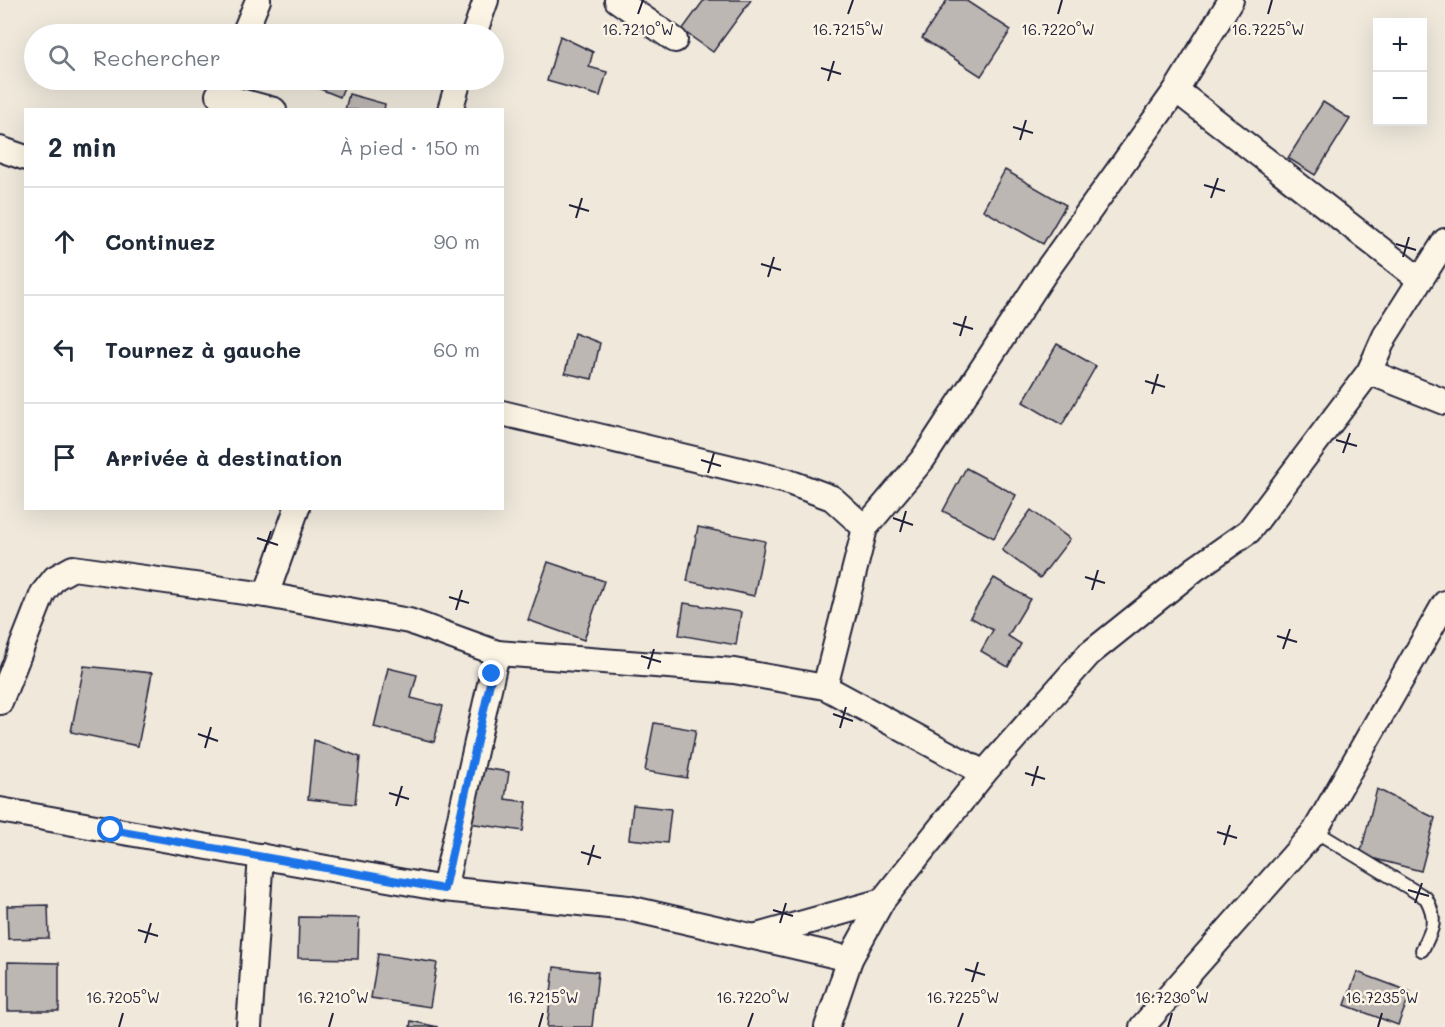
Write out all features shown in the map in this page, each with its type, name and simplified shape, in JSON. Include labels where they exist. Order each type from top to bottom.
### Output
[{"type":"street","points":[[248,24],[258,0]]},
{"type":"street","points":[[478,24],[486,0]]},
{"type":"street","points":[[617,0],[675,40]]},
{"type":"street","points":[[825,687],[865,528],[922,459],[1044,274],[1176,90],[1231,0]]},
{"type":"street","points":[[451,108],[456,90]]},
{"type":"street","points":[[1176,90],[1419,279]]},
{"type":"street","points":[[219,95],[267,108]]},
{"type":"street","points":[[0,149],[24,157]]},
{"type":"street","points":[[828,1027],[850,959],[882,901],[984,773],[1089,654],[1195,569],[1250,531],[1369,372],[1385,336],[1445,241]]},
{"type":"street","points":[[1369,372],[1445,402]]},
{"type":"street","points":[[504,413],[786,481],[832,498],[865,528]]},
{"type":"street","points":[[266,595],[296,510]]},
{"type":"street","points":[[0,702],[43,593],[55,578],[74,568],[266,595],[409,621],[497,653],[734,671],[825,687],[984,773]]},
{"type":"street","points":[[1142,1027],[1315,831],[1445,603]]},
{"type":"street","points":[[444,889],[497,653]]},
{"type":"street","points":[[0,810],[444,889],[628,908],[850,959]]},
{"type":"street","points":[[249,1027],[261,856]]},
{"type":"street","points":[[755,937],[882,901]]},
{"type":"lane","points":[[1315,831],[1426,898],[1434,912],[1432,930],[1422,950]]},
{"type":"building","points":[[704,0],[751,0],[713,52],[682,30]]},
{"type":"building","points":[[947,0],[965,0],[1011,30],[981,76],[922,38]]},
{"type":"building","points":[[560,36],[593,52],[589,67],[607,72],[600,96],[547,81]]},
{"type":"building","points":[[323,90],[343,90],[340,97]]},
{"type":"building","points":[[349,94],[385,104],[384,108],[346,108]]},
{"type":"building","points":[[1323,102],[1350,119],[1315,175],[1288,158]]},
{"type":"building","points":[[1005,170],[1066,205],[1043,244],[983,210]]},
{"type":"building","points":[[574,333],[600,343],[592,379],[565,373]]},
{"type":"building","points":[[1057,344],[1096,366],[1062,425],[1023,402]]},
{"type":"building","points":[[966,468],[1016,495],[994,538],[943,511]]},
{"type":"building","points":[[1031,510],[1070,539],[1040,578],[1002,550]]},
{"type":"building","points":[[698,527],[765,541],[754,596],[687,581]]},
{"type":"building","points":[[548,562],[604,581],[584,640],[528,620]]},
{"type":"building","points":[[994,578],[1030,599],[1008,636],[1021,644],[1008,667],[981,651],[993,630],[970,617]]},
{"type":"building","points":[[684,603],[741,612],[736,645],[679,635]]},
{"type":"building","points":[[84,666],[152,673],[138,746],[71,732]]},
{"type":"building","points":[[388,668],[417,675],[411,698],[443,706],[434,742],[374,727]]},
{"type":"building","points":[[654,723],[696,730],[687,778],[645,771]]},
{"type":"building","points":[[314,740],[360,757],[355,804],[308,799]]},
{"type":"building","points":[[476,767],[509,772],[505,799],[527,802],[523,831],[469,823]]},
{"type":"building","points":[[1377,789],[1435,818],[1421,871],[1360,855]]},
{"type":"building","points":[[633,805],[671,809],[667,843],[629,839]]},
{"type":"building","points":[[48,905],[49,938],[8,939],[7,906]]},
{"type":"building","points":[[299,917],[359,918],[358,959],[298,958]]},
{"type":"building","points":[[378,954],[437,963],[430,1007],[371,998]]},
{"type":"building","points":[[8,962],[59,963],[59,1011],[8,1011]]},
{"type":"building","points":[[554,967],[598,972],[592,1027],[547,1027]]},
{"type":"building","points":[[1357,972],[1411,992],[1398,1025],[1345,1005]]},
{"type":"building","points":[[411,1021],[438,1027],[410,1027]]},
{"type":"route","points":[[111,830],[444,889],[492,674]]}]
